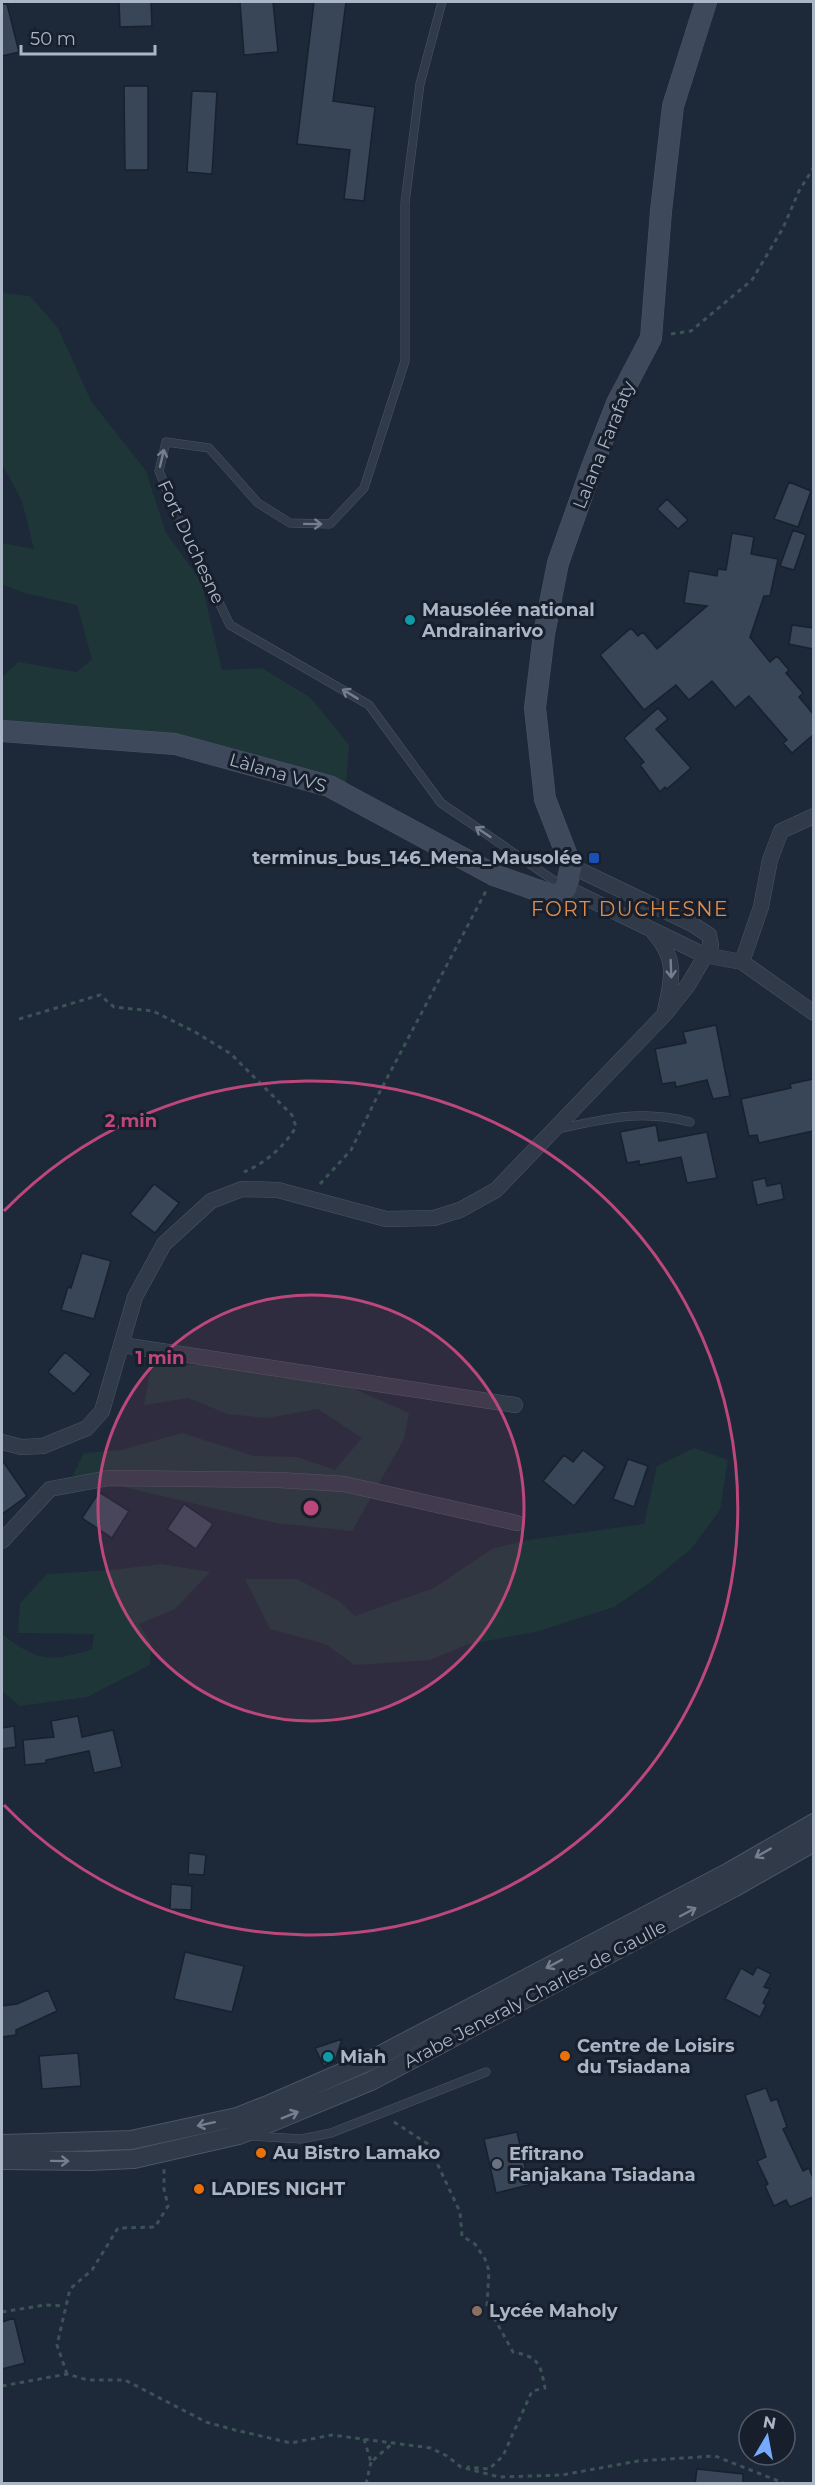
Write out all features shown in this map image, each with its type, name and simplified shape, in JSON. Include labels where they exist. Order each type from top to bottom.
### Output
[{"type":"main road","name":"Lalana Farafaty","points":[[572,866],[545,799],[535,708],[544,634],[558,563],[592,467],[617,403],[651,338],[661,211],[673,106],[706,2]]},
{"type":"main road","name":"Làlana VVS","points":[[2,731],[175,744],[329,786],[494,874],[548,894],[560,894],[566,888]]},
{"type":"main road","points":[[566,888],[572,866]]},
{"type":"street","points":[[742,962],[761,907],[770,860],[781,831],[813,816]]},
{"type":"street","points":[[2,1442],[21,1447],[43,1446],[87,1428],[102,1411],[135,1297],[164,1244],[211,1201],[242,1189],[278,1190],[386,1219],[434,1218],[460,1210],[496,1190],[665,1014],[688,985],[711,946],[709,935],[692,924],[572,866]]},
{"type":"street","points":[[566,888],[704,955],[742,962],[813,1013]]},
{"type":"street","points":[[652,930],[664,943],[670,957],[671,984],[665,1014]]},
{"type":"street","points":[[122,1344],[516,1405]]},
{"type":"street","points":[[2,1541],[50,1488],[109,1478],[268,1480],[344,1484],[518,1523]]},
{"type":"street","name":"Arabe Jeneraly Charles de Gaulle","points":[[2,2144],[131,2140],[237,2117],[270,2104],[369,2061],[729,1872],[813,1823]]},
{"type":"street","name":"Arabe Jeneraly Charles de Gaulle","points":[[2,2160],[134,2159],[239,2135],[371,2081],[735,1887],[813,1842]]},
{"type":"lane","name":"Fort Duchesne","points":[[442,2],[420,84],[405,203],[405,361],[364,488],[330,524],[290,523],[258,503],[209,448],[166,442],[159,471],[180,522],[230,625],[369,705],[441,803],[566,888]]},
{"type":"lane","points":[[553,1130],[628,1115],[664,1115],[690,1122]]},
{"type":"lane","points":[[239,2135],[301,2139],[331,2133],[486,2072]]},
{"type":"path","points":[[651,338],[691,331],[752,280],[783,228],[799,191],[813,167]]},
{"type":"path","points":[[314,1190],[351,1150],[494,874]]},
{"type":"path","points":[[19,1019],[100,995],[114,1007],[153,1011],[195,1032],[231,1054],[292,1116],[296,1127],[290,1137],[260,1165],[239,1174]]},
{"type":"path","points":[[379,2114],[428,2144],[460,2212],[462,2236],[474,2244],[485,2259],[489,2271],[487,2305],[513,2352],[535,2359],[541,2367],[544,2388],[532,2391],[503,2456],[489,2469],[461,2467]]},
{"type":"path","points":[[67,2374],[57,2345],[64,2306],[70,2289],[92,2270],[118,2228],[155,2227],[168,2206],[164,2189],[163,2152]]},
{"type":"path","points":[[2,2312],[45,2305],[64,2306]]},
{"type":"path","points":[[2,2386],[67,2374],[88,2380],[124,2380],[206,2422],[291,2443],[332,2435],[431,2448],[461,2467],[499,2477],[562,2475],[638,2461],[715,2456],[786,2484]]},
{"type":"path","points":[[364,2439],[371,2462],[366,2484]]},
{"type":"path","points":[[371,2462],[394,2442]]},
{"type":"green space","points":[[2,293],[30,296],[58,328],[91,401],[146,471],[166,533],[201,581],[222,670],[262,668],[311,698],[349,745],[346,784],[2,724],[2,677],[18,662],[77,672],[92,659],[77,605],[24,593],[2,584],[2,543],[34,549],[22,501],[2,464]]},
{"type":"green space","points":[[219,1364],[283,1378],[341,1383],[409,1413],[404,1439],[352,1531],[276,1523],[73,1475],[84,1453],[121,1450],[182,1433],[254,1456],[297,1457],[335,1470],[362,1438],[318,1409],[267,1418],[228,1414],[188,1398],[144,1405],[151,1367]]},
{"type":"green space","points":[[694,1448],[728,1460],[720,1510],[692,1548],[652,1581],[614,1607],[539,1631],[466,1645],[430,1660],[355,1665],[325,1644],[270,1629],[245,1579],[297,1579],[339,1601],[355,1616],[434,1588],[492,1549],[528,1540],[644,1524],[657,1466]]},
{"type":"green space","points":[[162,1564],[210,1572],[175,1609],[139,1624],[151,1644],[150,1665],[87,1697],[20,1706],[2,1691],[2,1634],[25,1650],[44,1657],[54,1658],[92,1649],[94,1634],[18,1633],[20,1603],[47,1574]]},
{"type":"building","points":[[119,2],[151,2],[152,26],[120,27]]},
{"type":"building","points":[[240,2],[273,2],[278,52],[244,55]]},
{"type":"building","points":[[314,2],[346,2],[333,101],[375,107],[364,201],[344,199],[350,150],[297,144]]},
{"type":"building","points":[[2,4],[7,4],[19,52],[2,56]]},
{"type":"building","points":[[124,86],[148,86],[148,170],[125,170]]},
{"type":"building","points":[[192,91],[217,92],[212,174],[187,172]]},
{"type":"building","points":[[789,482],[811,491],[798,527],[774,519]]},
{"type":"building","points":[[667,499],[688,520],[678,529],[657,509]]},
{"type":"building","points":[[793,530],[806,535],[794,570],[780,566]]},
{"type":"building","points":[[732,533],[754,537],[751,554],[778,559],[770,596],[764,596],[750,637],[770,662],[777,656],[789,670],[786,673],[803,693],[799,697],[813,714],[813,735],[792,753],[783,743],[787,740],[749,696],[735,708],[712,681],[689,700],[676,685],[644,710],[600,655],[631,628],[638,636],[643,632],[657,649],[707,606],[684,603],[689,571],[717,576],[718,569],[726,570]]},
{"type":"building","points":[[792,625],[813,628],[813,649],[789,644]]},
{"type":"building","points":[[658,708],[668,719],[656,729],[691,768],[667,789],[665,787],[660,792],[640,765],[644,762],[624,738]]},
{"type":"building","points":[[716,1025],[730,1096],[713,1099],[707,1080],[676,1087],[675,1082],[662,1084],[655,1049],[686,1043],[683,1032]]},
{"type":"building","points":[[813,1079],[813,1131],[759,1143],[757,1135],[749,1136],[741,1099],[791,1088],[790,1084]]},
{"type":"building","points":[[656,1125],[659,1141],[707,1132],[717,1178],[687,1183],[681,1157],[639,1165],[639,1161],[627,1163],[620,1132]]},
{"type":"building","points":[[765,1178],[767,1186],[781,1183],[784,1199],[757,1205],[752,1181]]},
{"type":"building","points":[[154,1184],[179,1203],[155,1233],[130,1214]]},
{"type":"building","points":[[82,1253],[111,1261],[94,1319],[61,1310]]},
{"type":"building","points":[[65,1352],[91,1374],[74,1394],[48,1372]]},
{"type":"building","points":[[583,1450],[605,1467],[574,1506],[543,1481],[564,1455],[573,1462]]},
{"type":"building","points":[[628,1459],[648,1466],[634,1507],[613,1499]]},
{"type":"building","points":[[2,1460],[27,1496],[2,1514]]},
{"type":"building","points":[[99,1492],[129,1511],[112,1538],[82,1518]]},
{"type":"building","points":[[184,1504],[213,1524],[196,1549],[167,1529]]},
{"type":"building","points":[[78,1716],[82,1737],[113,1730],[122,1767],[94,1773],[89,1751],[46,1760],[46,1763],[25,1765],[23,1740],[54,1737],[51,1721]]},
{"type":"building","points":[[14,1726],[16,1747],[2,1749],[2,1728]]},
{"type":"building","points":[[189,1853],[206,1855],[204,1875],[188,1874]]},
{"type":"building","points":[[171,1884],[192,1886],[191,1910],[170,1909]]},
{"type":"building","points":[[185,1952],[244,1966],[232,2012],[174,1999]]},
{"type":"building","points":[[757,1967],[771,1974],[764,1987],[770,1989],[763,2003],[766,2005],[760,2017],[725,1999],[741,1968],[753,1975]]},
{"type":"building","points":[[48,1990],[57,2011],[16,2030],[16,2035],[2,2037],[2,2006],[17,2004]]},
{"type":"building","name":"Miah","points":[[342,2039],[335,2061],[324,2066],[315,2048]]},
{"type":"building","points":[[78,2053],[81,2086],[42,2089],[39,2056]]},
{"type":"building","points":[[766,2088],[771,2101],[777,2099],[787,2127],[783,2129],[803,2171],[809,2168],[813,2178],[813,2197],[790,2207],[786,2200],[774,2206],[765,2186],[768,2184],[757,2161],[766,2157],[745,2095]]},
{"type":"building","points":[[517,2132],[529,2185],[496,2193],[484,2139]]},
{"type":"building","points":[[14,2318],[25,2363],[2,2369],[2,2322]]},
{"type":"building","points":[[697,2469],[743,2474],[743,2484],[695,2484]]},
{"type":"place","name":"Mausolée national Andrainarivo","points":[[410,620]]},
{"type":"place","name":"terminus_bus_146_Mena_Mausolée","points":[[594,858]]},
{"type":"place","name":"Centre de Loisirs du Tsiadana","points":[[565,2056]]},
{"type":"place","name":"Miah","points":[[328,2057]]},
{"type":"place","name":"Au Bistro Lamako","points":[[261,2153]]},
{"type":"place","name":"Efitrano Fanjakana Tsiadana","points":[[497,2164]]},
{"type":"place","name":"LADIES NIGHT","points":[[199,2189]]},
{"type":"place","name":"Lycée Maholy","points":[[477,2311]]},
{"type":"district","name":"FORT DUCHESNE","points":[[630,909]]}]
